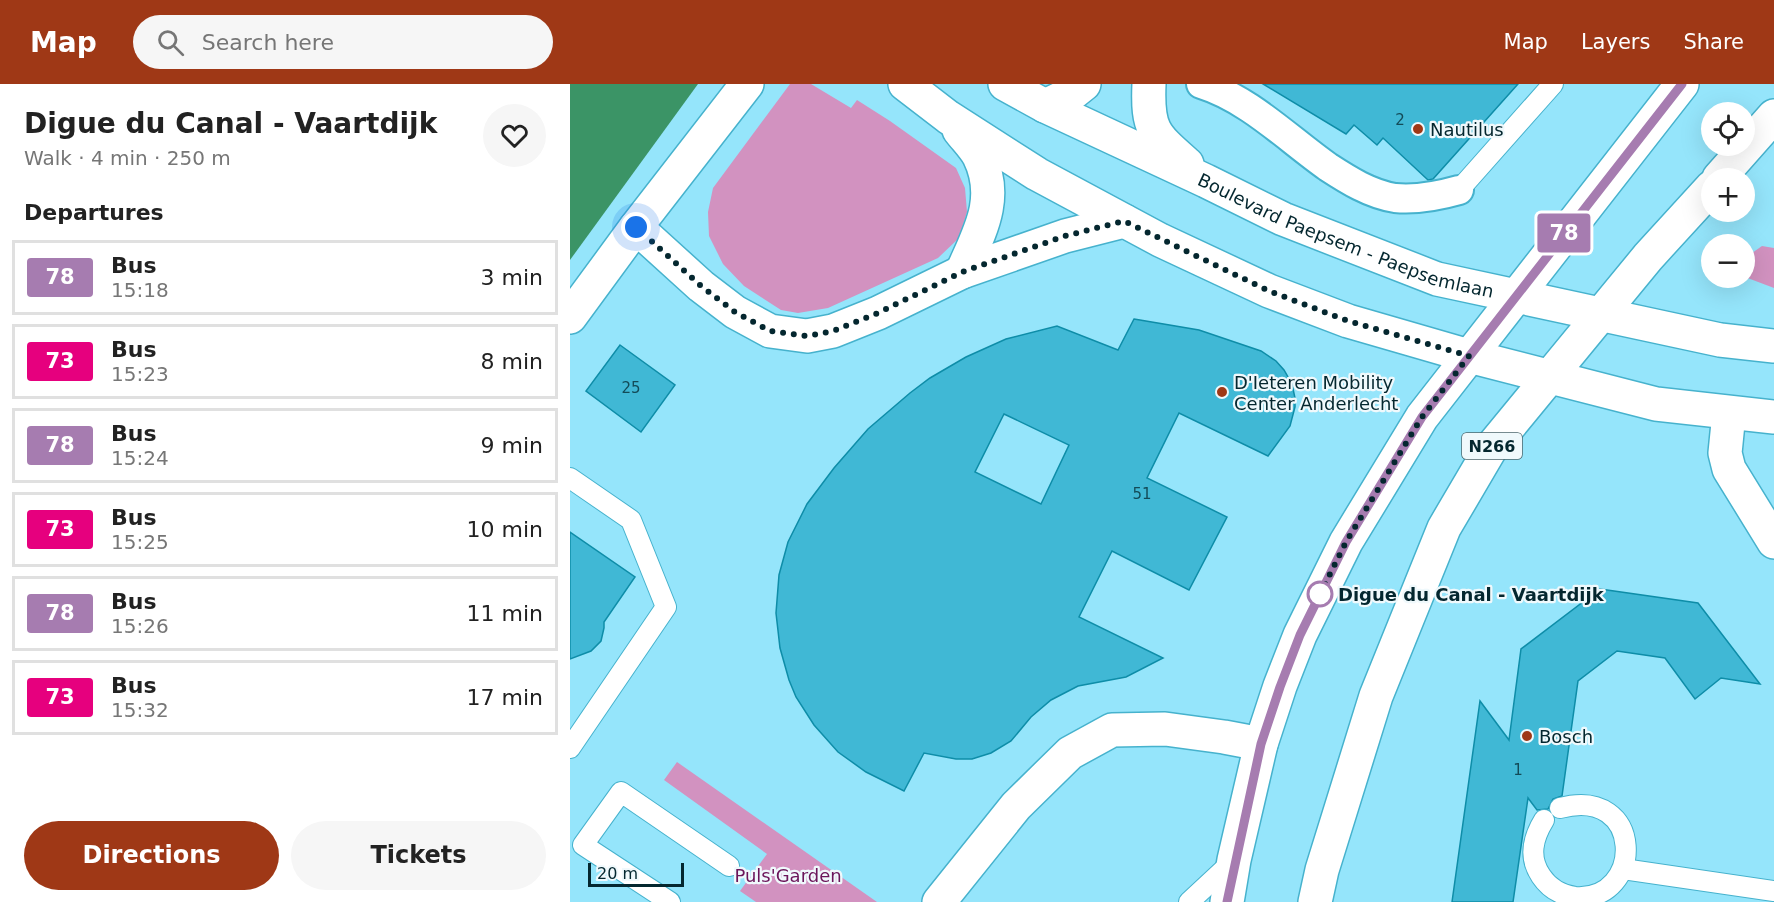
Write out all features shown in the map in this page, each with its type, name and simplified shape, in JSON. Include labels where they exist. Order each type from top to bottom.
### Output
[{"type":"main road","points":[[570,317],[636,227],[747,84]]},
{"type":"main road","points":[[905,84],[948,117],[1037,174],[1124,221],[1269,291],[1348,321],[1469,356],[1656,404],[1774,417]]},
{"type":"main road","name":"Boulevard Paepsem - Paepsemlaan","points":[[1005,84],[1045,106],[1283,219],[1437,279],[1720,340],[1774,346]]},
{"type":"main road","points":[[1045,106],[1074,92],[1084,84]]},
{"type":"main road","points":[[1150,84],[1152,127],[1161,141],[1206,181]]},
{"type":"main road","points":[[1227,902],[1234,860],[1261,744],[1300,635],[1346,542],[1422,417],[1682,84]]},
{"type":"main road","points":[[1728,168],[1774,116]]},
{"type":"main road","points":[[948,117],[979,156],[989,189],[983,224],[962,272]]},
{"type":"main road","name":"N266","points":[[1316,902],[1322,870],[1376,696],[1444,528],[1491,448],[1648,257],[1701,199]]},
{"type":"main road","points":[[636,227],[701,286],[735,312],[770,331],[807,336],[833,331],[878,313],[962,272],[1065,236],[1124,221]]},
{"type":"main road","points":[[1729,412],[1725,453],[1729,469],[1774,542]]},
{"type":"main road","points":[[939,902],[1024,798],[1070,753],[1112,730],[1165,729],[1261,744]]},
{"type":"street","points":[[1201,84],[1241,102],[1306,151],[1360,186],[1394,198],[1436,196],[1459,190]]},
{"type":"lane","points":[[1459,190],[1553,84]]},
{"type":"lane","points":[[570,478],[631,520],[666,607],[570,748]]},
{"type":"lane","points":[[670,902],[577,841],[621,792],[729,866]]},
{"type":"lane","points":[[1544,820],[1533,844],[1538,871],[1545,882],[1567,899],[1594,895],[1606,889],[1623,869],[1626,842],[1621,828],[1613,817],[1588,804],[1574,804],[1560,808]]},
{"type":"lane","points":[[1189,902],[1234,860]]},
{"type":"lane","points":[[1623,869],[1774,891]]},
{"type":"green space","points":[[790,84],[811,84],[851,108],[857,100],[956,168],[965,188],[967,212],[959,238],[938,258],[828,308],[798,313],[781,310],[744,286],[723,264],[709,236],[708,212],[713,188]]},
{"type":"green space","points":[[1762,246],[1774,248],[1774,288],[1755,281],[1755,251]]},
{"type":"green space","name":"Puls'Garden","points":[[677,762],[877,902],[756,902],[740,891],[767,854],[664,780]]},
{"type":"shaded area","points":[[570,84],[698,84],[570,260]]},
{"type":"building","name":"Nautilus","points":[[1263,84],[1518,84],[1433,179],[1428,180],[1383,138],[1377,145],[1354,125],[1346,134]]},
{"type":"building","points":[[1134,319],[1199,330],[1261,351],[1276,361],[1292,384],[1295,398],[1290,426],[1268,456],[1179,413],[1147,478],[1227,517],[1189,590],[1112,551],[1079,617],[1163,658],[1126,677],[1078,686],[1051,700],[1031,717],[1011,741],[991,753],[972,759],[956,759],[924,753],[904,791],[866,772],[838,752],[814,725],[796,697],[780,648],[776,613],[779,575],[788,542],[807,504],[868,429],[930,378],[966,357],[1006,339],[1057,326],[1118,350]],"holes":[[[1004,414],[1069,445],[1041,504],[975,472]]]},
{"type":"building","points":[[620,345],[675,385],[641,432],[586,391]]},
{"type":"building","points":[[570,532],[635,577],[604,622],[601,641],[591,651],[570,659]]},
{"type":"building","points":[[1600,589],[1698,603],[1760,684],[1721,678],[1695,699],[1665,658],[1617,651],[1578,681],[1562,796],[1553,799],[1548,809],[1537,810],[1528,798],[1513,902],[1452,902],[1480,701],[1509,740],[1521,649]]},
{"type":"bus line","name":"78","points":[[1227,902],[1234,860],[1261,744],[1300,635],[1346,542],[1422,417],[1568,227],[1682,84]]},
{"type":"place","name":"Nautilus","points":[[1418,129]]},
{"type":"place","name":"D'Ieteren Mobility Center Anderlecht","points":[[1222,392]]},
{"type":"place","name":"Digue du Canal - Vaartdijk","points":[[1320,594]]},
{"type":"place","name":"Bosch","points":[[1527,736]]},
{"type":"route","points":[[636,227],[701,286],[735,312],[770,331],[807,336],[833,331],[878,313],[962,272],[1065,236],[1124,221],[1269,291],[1348,321],[1469,356],[1422,417],[1346,542],[1318,598],[1320,594]]}]
